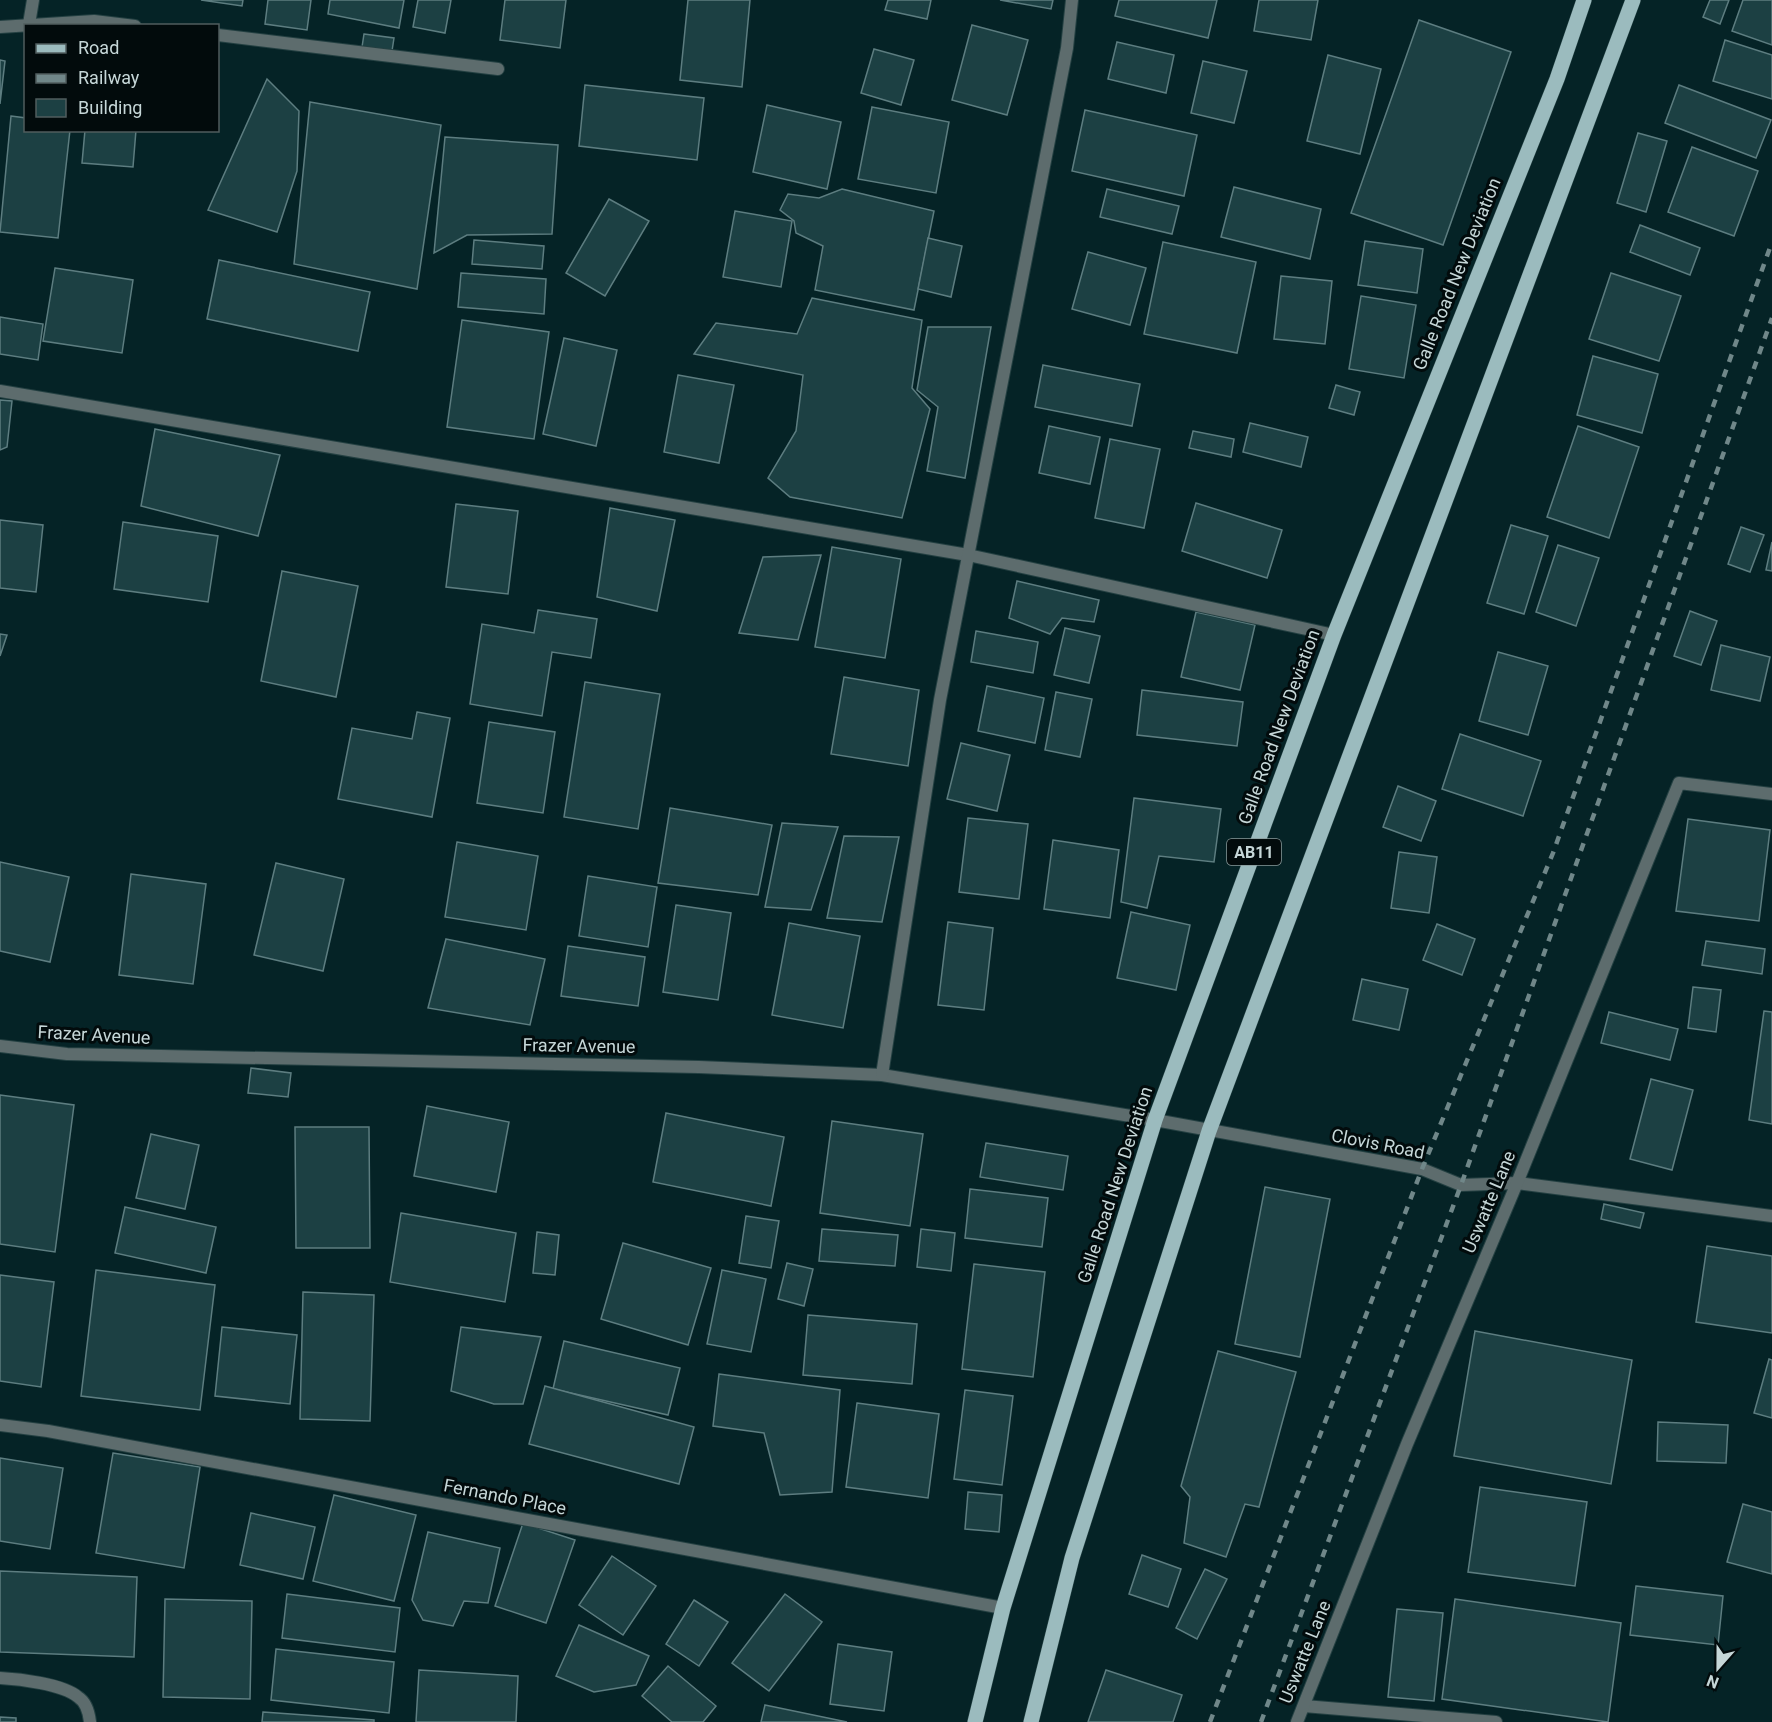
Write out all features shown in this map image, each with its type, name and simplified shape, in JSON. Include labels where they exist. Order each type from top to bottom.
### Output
[{"type":"main road","name":"Galle Road New Deviation","points":[[975,1722],[1004,1608],[1155,1120],[1334,635],[1552,90],[1584,0]]},
{"type":"main road","name":"AB11","points":[[1031,1722],[1072,1558],[1209,1131],[1633,0]]},
{"type":"street","points":[[33,0],[29,24],[94,21],[119,24]]},
{"type":"street","points":[[882,1075],[940,700],[1067,48],[1072,0]]},
{"type":"street","points":[[0,27],[24,25]]},
{"type":"street","points":[[219,35],[498,69]]},
{"type":"street","points":[[0,391],[968,555],[1334,635]]},
{"type":"street","name":"Uswatte Lane","points":[[1297,1722],[1407,1444],[1517,1183],[1679,783],[1772,795]]},
{"type":"street","name":"Frazer Avenue","points":[[0,1046],[67,1054],[699,1067],[882,1075],[1155,1120]]},
{"type":"street","name":"Clovis Road","points":[[1155,1120],[1422,1169],[1461,1185],[1517,1183],[1772,1216]]},
{"type":"street","name":"Fernando Place","points":[[0,1425],[71,1435],[1004,1608]]},
{"type":"street","points":[[0,1678],[27,1680],[79,1697],[89,1713],[90,1722]]},
{"type":"street","points":[[1304,1706],[1496,1722]]},
{"type":"building","points":[[201,0],[243,0],[242,6]]},
{"type":"building","points":[[268,0],[311,0],[307,30],[265,24]]},
{"type":"building","points":[[330,0],[404,0],[399,28],[328,14]]},
{"type":"building","points":[[418,0],[451,0],[445,33],[413,27]]},
{"type":"building","points":[[505,0],[566,0],[560,48],[500,40]]},
{"type":"building","points":[[688,0],[750,0],[742,87],[680,80]]},
{"type":"building","points":[[888,0],[931,0],[927,19],[885,10]]},
{"type":"building","points":[[1000,0],[1053,0],[1051,9]]},
{"type":"building","points":[[1119,0],[1217,0],[1208,38],[1115,16]]},
{"type":"building","points":[[1259,0],[1318,0],[1311,40],[1254,31]]},
{"type":"building","points":[[1710,0],[1729,0],[1720,24],[1703,17]]},
{"type":"building","points":[[1743,0],[1772,0],[1772,45],[1732,31]]},
{"type":"building","points":[[1419,20],[1511,52],[1443,245],[1351,213]]},
{"type":"building","points":[[972,25],[1028,40],[1007,115],[952,100]]},
{"type":"building","points":[[364,34],[394,38],[392,51],[362,47]]},
{"type":"building","points":[[1725,40],[1772,55],[1772,99],[1713,81]]},
{"type":"building","points":[[1117,42],[1174,55],[1166,93],[1108,79]]},
{"type":"building","points":[[874,49],[914,60],[901,105],[861,93]]},
{"type":"building","points":[[1328,55],[1381,69],[1360,154],[1307,141]]},
{"type":"building","points":[[0,60],[5,61],[0,104]]},
{"type":"building","points":[[1203,61],[1247,71],[1234,123],[1191,113]]},
{"type":"building","points":[[267,79],[299,111],[297,171],[277,232],[208,210]]},
{"type":"building","points":[[585,85],[704,98],[697,160],[579,146]]},
{"type":"building","points":[[1679,85],[1771,120],[1756,158],[1665,123]]},
{"type":"building","points":[[310,102],[441,125],[417,289],[294,264]]},
{"type":"building","points":[[767,105],[841,122],[827,189],[753,172]]},
{"type":"building","points":[[872,107],[949,122],[936,193],[858,179]]},
{"type":"building","points":[[1085,110],[1197,135],[1184,196],[1072,171]]},
{"type":"building","points":[[11,116],[24,118],[24,132],[70,132],[58,238],[0,232]]},
{"type":"building","points":[[85,132],[136,132],[133,167],[82,163]]},
{"type":"building","points":[[1638,133],[1667,141],[1646,212],[1617,203]]},
{"type":"building","points":[[445,137],[558,145],[552,234],[467,235],[434,253]]},
{"type":"building","points":[[1692,147],[1758,171],[1734,236],[1668,212]]},
{"type":"building","points":[[1234,187],[1321,209],[1310,259],[1221,237]]},
{"type":"building","points":[[842,189],[934,211],[914,310],[815,290],[823,246],[796,233],[794,221],[780,210],[788,194],[819,198]]},
{"type":"building","points":[[1107,189],[1179,206],[1172,234],[1100,217]]},
{"type":"building","points":[[609,199],[649,221],[605,296],[566,273]]},
{"type":"building","points":[[735,211],[792,221],[781,287],[723,277]]},
{"type":"building","points":[[1640,225],[1700,248],[1690,275],[1630,252]]},
{"type":"building","points":[[928,238],[962,246],[951,297],[918,289]]},
{"type":"building","points":[[474,240],[544,246],[542,269],[472,264]]},
{"type":"building","points":[[1365,241],[1423,249],[1417,293],[1358,285]]},
{"type":"building","points":[[1163,242],[1256,262],[1237,353],[1144,334]]},
{"type":"building","points":[[1088,252],[1146,268],[1130,325],[1072,309]]},
{"type":"building","points":[[219,260],[370,292],[358,351],[207,319]]},
{"type":"building","points":[[55,268],[133,280],[122,353],[43,341]]},
{"type":"building","points":[[461,273],[546,279],[544,314],[458,307]]},
{"type":"building","points":[[1611,273],[1681,296],[1659,361],[1589,339]]},
{"type":"building","points":[[1281,276],[1332,281],[1325,344],[1274,339]]},
{"type":"building","points":[[1361,296],[1416,305],[1404,378],[1349,369]]},
{"type":"building","points":[[812,298],[922,320],[912,388],[930,409],[902,518],[790,497],[768,478],[796,431],[803,375],[694,354],[716,323],[797,334]]},
{"type":"building","points":[[0,317],[43,324],[38,360],[0,354]]},
{"type":"building","points":[[462,320],[549,332],[534,439],[447,427]]},
{"type":"building","points":[[928,327],[991,327],[965,478],[927,471],[938,407],[917,390]]},
{"type":"building","points":[[564,338],[617,350],[596,446],[543,434]]},
{"type":"building","points":[[1593,356],[1658,374],[1642,433],[1577,415]]},
{"type":"building","points":[[1043,365],[1140,384],[1132,426],[1035,407]]},
{"type":"building","points":[[678,375],[734,385],[719,463],[664,452]]},
{"type":"building","points":[[1336,385],[1360,392],[1354,415],[1329,408]]},
{"type":"building","points":[[0,400],[12,401],[7,447],[0,450]]},
{"type":"building","points":[[1250,423],[1308,437],[1301,467],[1243,452]]},
{"type":"building","points":[[1049,426],[1100,437],[1090,484],[1039,473]]},
{"type":"building","points":[[1578,426],[1639,447],[1609,538],[1547,517]]},
{"type":"building","points":[[155,429],[280,455],[258,536],[141,506]]},
{"type":"building","points":[[1193,431],[1234,439],[1231,457],[1189,448]]},
{"type":"building","points":[[1110,439],[1160,449],[1144,528],[1095,518]]},
{"type":"building","points":[[1196,503],[1282,530],[1267,578],[1182,551]]},
{"type":"building","points":[[456,504],[518,511],[508,594],[446,587]]},
{"type":"building","points":[[610,508],[675,520],[657,611],[597,597]]},
{"type":"building","points":[[0,520],[43,525],[36,592],[0,588]]},
{"type":"building","points":[[123,522],[218,536],[208,602],[114,589]]},
{"type":"building","points":[[1511,525],[1548,536],[1524,614],[1487,603]]},
{"type":"building","points":[[1741,527],[1764,535],[1750,572],[1728,564]]},
{"type":"building","points":[[1772,542],[1772,571],[1766,570]]},
{"type":"building","points":[[1558,545],[1599,558],[1576,626],[1536,612]]},
{"type":"building","points":[[832,547],[901,559],[885,658],[815,647]]},
{"type":"building","points":[[821,555],[798,640],[739,633],[763,557]]},
{"type":"building","points":[[282,571],[358,586],[336,697],[261,681]]},
{"type":"building","points":[[1017,581],[1099,600],[1094,622],[1062,618],[1050,634],[1009,618]]},
{"type":"building","points":[[538,610],[597,619],[591,658],[552,652],[542,716],[470,704],[482,624],[534,633]]},
{"type":"building","points":[[1690,611],[1717,621],[1701,665],[1674,656]]},
{"type":"building","points":[[1196,612],[1255,625],[1240,690],[1181,677]]},
{"type":"building","points":[[1065,628],[1100,636],[1089,683],[1054,675]]},
{"type":"building","points":[[976,631],[1038,642],[1033,673],[971,662]]},
{"type":"building","points":[[0,634],[7,635],[0,656]]},
{"type":"building","points":[[1721,645],[1770,657],[1760,701],[1711,690]]},
{"type":"building","points":[[1498,652],[1548,666],[1528,735],[1479,721]]},
{"type":"building","points":[[844,677],[919,690],[908,766],[831,754]]},
{"type":"building","points":[[585,682],[660,694],[638,829],[564,817]]},
{"type":"building","points":[[987,686],[1044,698],[1035,743],[978,731]]},
{"type":"building","points":[[1142,690],[1243,702],[1237,746],[1137,735]]},
{"type":"building","points":[[1056,692],[1092,699],[1080,757],[1045,750]]},
{"type":"building","points":[[417,712],[450,718],[432,817],[338,799],[352,728],[412,739]]},
{"type":"building","points":[[489,722],[555,732],[543,813],[477,803]]},
{"type":"building","points":[[1460,734],[1541,761],[1523,816],[1442,789]]},
{"type":"building","points":[[961,743],[1010,755],[997,811],[947,799]]},
{"type":"building","points":[[1398,786],[1436,801],[1421,841],[1383,827]]},
{"type":"building","points":[[1134,798],[1221,809],[1214,862],[1159,856],[1147,908],[1121,902]]},
{"type":"building","points":[[670,808],[772,825],[758,895],[658,883]]},
{"type":"building","points":[[968,818],[1028,824],[1019,899],[959,892]]},
{"type":"building","points":[[1688,819],[1770,830],[1759,921],[1676,911]]},
{"type":"building","points":[[782,823],[838,827],[811,910],[765,907]]},
{"type":"building","points":[[844,836],[899,837],[882,922],[827,918]]},
{"type":"building","points":[[1053,840],[1119,850],[1110,918],[1044,909]]},
{"type":"building","points":[[457,842],[538,856],[526,930],[445,917]]},
{"type":"building","points":[[1399,852],[1437,857],[1429,913],[1391,908]]},
{"type":"building","points":[[0,862],[69,877],[50,962],[0,951]]},
{"type":"building","points":[[276,863],[344,879],[323,971],[254,955]]},
{"type":"building","points":[[131,874],[206,884],[193,984],[119,975]]},
{"type":"building","points":[[588,876],[657,887],[648,947],[579,936]]},
{"type":"building","points":[[676,905],[731,913],[718,1000],[663,992]]},
{"type":"building","points":[[1131,912],[1190,925],[1176,990],[1117,978]]},
{"type":"building","points":[[948,922],[993,928],[984,1010],[938,1005]]},
{"type":"building","points":[[789,923],[860,936],[843,1028],[772,1015]]},
{"type":"building","points":[[1437,924],[1475,939],[1462,975],[1423,960]]},
{"type":"building","points":[[446,939],[545,959],[530,1025],[428,1008]]},
{"type":"building","points":[[1706,941],[1765,949],[1762,974],[1702,965]]},
{"type":"building","points":[[568,946],[645,957],[638,1006],[561,996]]},
{"type":"building","points":[[1362,979],[1408,989],[1399,1030],[1353,1020]]},
{"type":"building","points":[[1693,987],[1721,990],[1716,1032],[1688,1028]]},
{"type":"building","points":[[1764,1011],[1772,1012],[1772,1124],[1749,1120]]},
{"type":"building","points":[[1609,1012],[1678,1029],[1670,1060],[1601,1043]]},
{"type":"building","points":[[251,1068],[291,1073],[288,1097],[248,1093]]},
{"type":"building","points":[[1651,1079],[1693,1090],[1672,1170],[1630,1159]]},
{"type":"building","points":[[0,1095],[74,1105],[55,1252],[0,1244]]},
{"type":"building","points":[[427,1106],[509,1122],[496,1192],[414,1176]]},
{"type":"building","points":[[666,1113],[784,1137],[771,1206],[653,1182]]},
{"type":"building","points":[[832,1121],[923,1134],[910,1226],[820,1213]]},
{"type":"building","points":[[295,1127],[369,1127],[370,1248],[296,1248]]},
{"type":"building","points":[[151,1134],[199,1145],[185,1209],[136,1198]]},
{"type":"building","points":[[986,1143],[1068,1156],[1063,1190],[980,1177]]},
{"type":"building","points":[[1265,1187],[1330,1199],[1300,1357],[1235,1344]]},
{"type":"building","points":[[970,1189],[1048,1198],[1042,1247],[965,1238]]},
{"type":"building","points":[[1604,1204],[1644,1213],[1640,1228],[1601,1219]]},
{"type":"building","points":[[125,1207],[216,1227],[206,1273],[115,1253]]},
{"type":"building","points":[[401,1213],[516,1233],[505,1302],[390,1282]]},
{"type":"building","points":[[746,1216],[779,1221],[771,1268],[739,1263]]},
{"type":"building","points":[[822,1229],[898,1235],[895,1266],[819,1261]]},
{"type":"building","points":[[921,1229],[955,1233],[951,1271],[917,1267]]},
{"type":"building","points":[[537,1232],[559,1235],[555,1275],[533,1273]]},
{"type":"building","points":[[623,1243],[711,1268],[688,1345],[601,1319]]},
{"type":"building","points":[[1707,1246],[1772,1256],[1772,1333],[1696,1322]]},
{"type":"building","points":[[787,1263],[813,1269],[804,1306],[778,1299]]},
{"type":"building","points":[[974,1264],[1045,1272],[1033,1377],[962,1369]]},
{"type":"building","points":[[96,1270],[215,1285],[200,1410],[81,1396]]},
{"type":"building","points":[[722,1270],[766,1279],[751,1352],[707,1344]]},
{"type":"building","points":[[0,1275],[54,1282],[41,1387],[0,1381]]},
{"type":"building","points":[[303,1292],[374,1295],[370,1421],[300,1419]]},
{"type":"building","points":[[808,1315],[917,1324],[912,1384],[803,1375]]},
{"type":"building","points":[[222,1327],[297,1335],[290,1404],[215,1396]]},
{"type":"building","points":[[461,1327],[541,1337],[523,1404],[494,1404],[451,1391]]},
{"type":"building","points":[[1475,1331],[1632,1360],[1611,1484],[1454,1456]]},
{"type":"building","points":[[564,1341],[680,1368],[668,1415],[553,1389]]},
{"type":"building","points":[[1218,1351],[1296,1372],[1259,1507],[1245,1504],[1226,1557],[1184,1543],[1190,1497],[1181,1486]]},
{"type":"building","points":[[1769,1359],[1772,1360],[1772,1418],[1754,1413]]},
{"type":"building","points":[[719,1374],[840,1390],[832,1492],[780,1495],[764,1433],[713,1426]]},
{"type":"building","points":[[545,1386],[694,1427],[679,1484],[529,1444]]},
{"type":"building","points":[[965,1390],[1013,1396],[1002,1485],[954,1479]]},
{"type":"building","points":[[857,1403],[939,1414],[928,1498],[846,1487]]},
{"type":"building","points":[[1658,1422],[1728,1425],[1726,1463],[1657,1461]]},
{"type":"building","points":[[113,1453],[200,1467],[184,1568],[96,1553]]},
{"type":"building","points":[[0,1458],[63,1468],[50,1549],[0,1541]]},
{"type":"building","points":[[1480,1487],[1587,1502],[1575,1586],[1468,1572]]},
{"type":"building","points":[[968,1492],[1002,1495],[999,1532],[965,1529]]},
{"type":"building","points":[[334,1495],[416,1515],[394,1601],[313,1581]]},
{"type":"building","points":[[1743,1504],[1772,1512],[1772,1574],[1727,1562]]},
{"type":"building","points":[[251,1513],[315,1527],[303,1579],[240,1565]]},
{"type":"building","points":[[523,1523],[575,1540],[546,1623],[495,1606]]},
{"type":"building","points":[[428,1532],[500,1548],[488,1603],[464,1601],[453,1626],[423,1620],[412,1600]]},
{"type":"building","points":[[1142,1555],[1181,1569],[1168,1607],[1129,1594]]},
{"type":"building","points":[[612,1556],[656,1586],[623,1635],[579,1605]]},
{"type":"building","points":[[1205,1569],[1227,1579],[1197,1639],[1176,1628]]},
{"type":"building","points":[[0,1571],[137,1577],[134,1657],[0,1652]]},
{"type":"building","points":[[1636,1586],[1723,1596],[1718,1645],[1630,1635]]},
{"type":"building","points":[[287,1594],[400,1608],[395,1652],[282,1638]]},
{"type":"building","points":[[785,1594],[822,1622],[769,1691],[732,1663]]},
{"type":"building","points":[[165,1599],[252,1601],[250,1699],[163,1697]]},
{"type":"building","points":[[1455,1599],[1621,1623],[1608,1722],[1442,1699]]},
{"type":"building","points":[[694,1600],[728,1622],[699,1666],[666,1644]]},
{"type":"building","points":[[1397,1609],[1443,1613],[1434,1701],[1388,1697]]},
{"type":"building","points":[[579,1625],[649,1656],[636,1685],[594,1692],[556,1676]]},
{"type":"building","points":[[838,1644],[892,1652],[884,1711],[830,1704]]},
{"type":"building","points":[[276,1649],[394,1662],[389,1713],[271,1700]]},
{"type":"building","points":[[668,1666],[716,1706],[703,1722],[672,1722],[642,1696]]},
{"type":"building","points":[[419,1670],[518,1676],[516,1722],[416,1722]]},
{"type":"building","points":[[1106,1670],[1182,1695],[1173,1722],[1088,1722]]},
{"type":"building","points":[[765,1705],[847,1722],[761,1722]]},
{"type":"building","points":[[263,1712],[374,1720],[374,1722],[262,1722]]},
{"type":"building","points":[[0,1717],[16,1718],[16,1722],[0,1722]]},
{"type":"railway","points":[[1210,1722],[1422,1169],[1553,853],[1772,242]]},
{"type":"railway","points":[[1261,1722],[1461,1185],[1772,318]]}]
